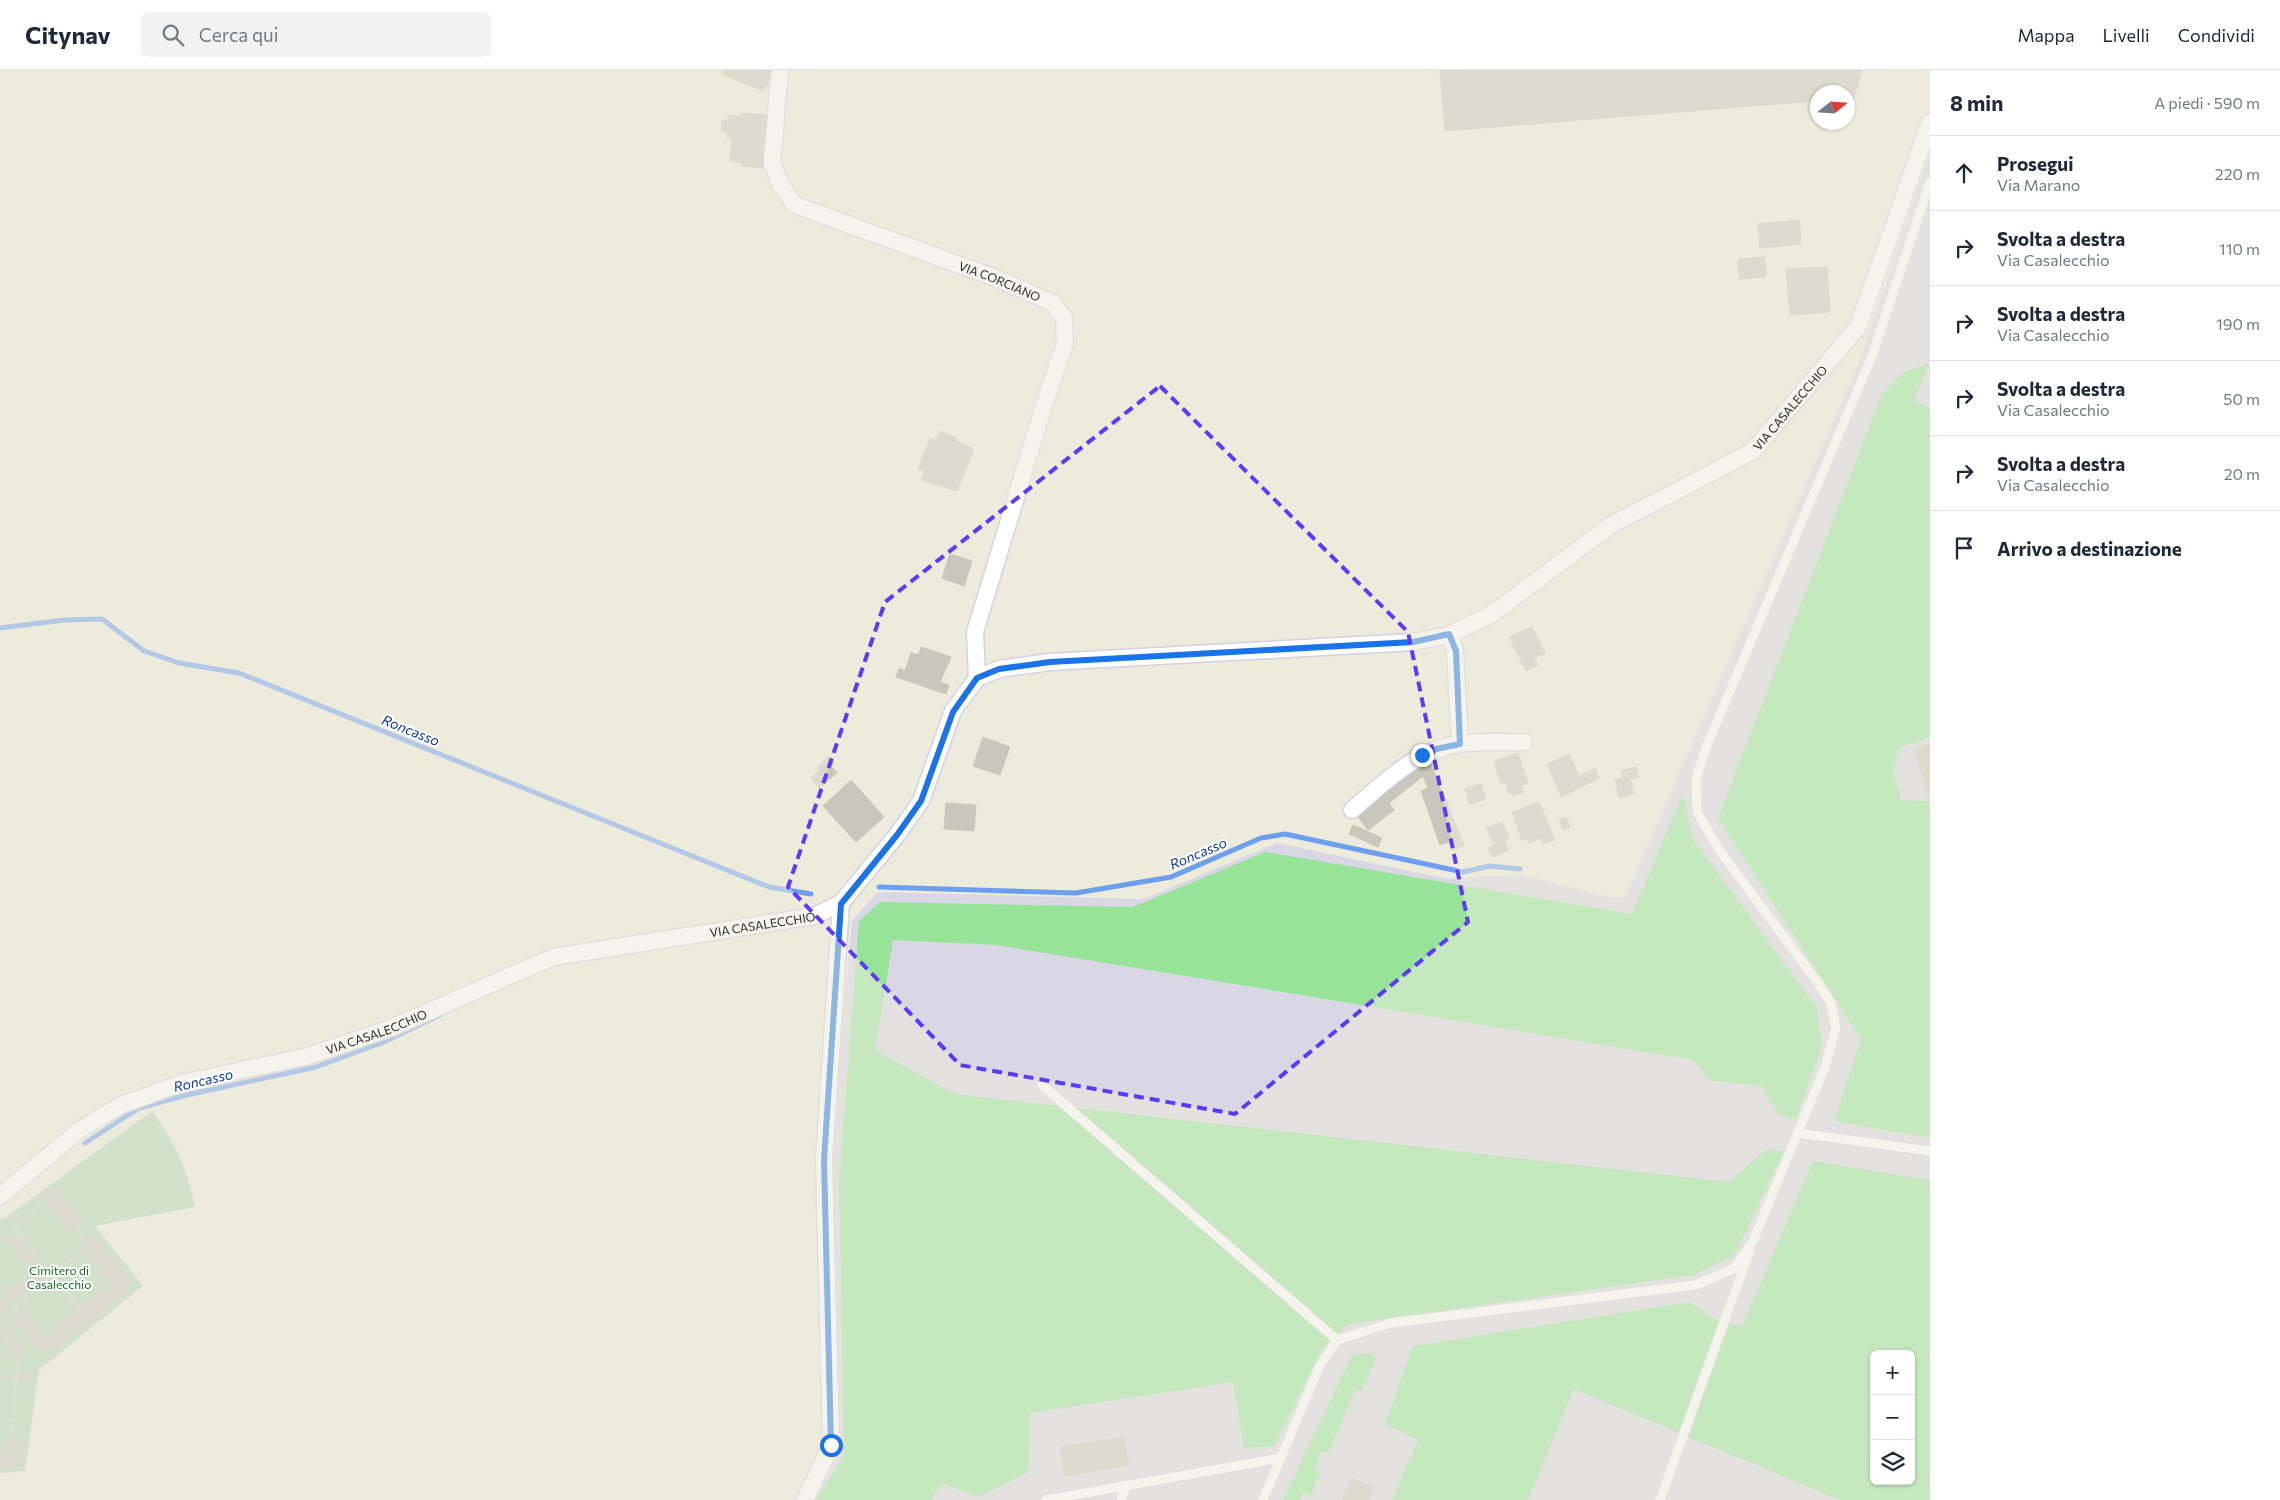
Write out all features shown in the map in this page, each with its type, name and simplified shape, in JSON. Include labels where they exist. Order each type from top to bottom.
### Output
[{"type":"street","name":"VIA CORCIANO","points":[[780,70],[772,162],[780,184],[795,205],[993,277],[1053,303],[1064,318],[1065,343],[1046,399],[976,632],[977,678]]},
{"type":"street","name":"VIA CASALECCHIO","points":[[0,1196],[81,1129],[121,1105],[182,1083],[317,1053],[391,1028],[553,957],[814,916],[841,904],[897,835],[921,801],[953,712],[977,678],[999,669],[1050,662],[1413,642],[1449,634],[1492,614],[1611,525],[1753,451],[1858,327],[1930,122]]},
{"type":"street","points":[[1449,634],[1456,651],[1460,744]]},
{"type":"street","points":[[1352,810],[1404,766],[1436,749],[1460,744],[1524,742]]},
{"type":"street","points":[[805,1500],[831,1445],[824,1160],[841,904]]},
{"type":"lane","points":[[1660,1500],[1753,1241],[1825,1067],[1836,1028],[1831,1003],[1720,852],[1697,812],[1696,778],[1705,750],[1872,356],[1930,182]]},
{"type":"lane","points":[[1042,1085],[1337,1340]]},
{"type":"lane","points":[[1798,1133],[1930,1150]]},
{"type":"lane","points":[[1263,1500],[1320,1365],[1337,1340],[1391,1323],[1695,1285],[1733,1269],[1753,1241]]},
{"type":"lane","points":[[1046,1500],[1281,1458]]},
{"type":"lane","points":[[1121,1500],[1127,1485]]},
{"type":"path","points":[[13,1226],[46,1201]]},
{"type":"path","points":[[6,1217],[84,1314]]},
{"type":"path","points":[[77,1229],[86,1241]]},
{"type":"path","points":[[0,1319],[83,1249]]},
{"type":"path","points":[[13,1308],[18,1313]]},
{"type":"path","points":[[6,1341],[9,1345]]},
{"type":"path","points":[[11,1438],[18,1356]]},
{"type":"path","points":[[0,1376],[17,1378]]},
{"type":"highlighted area","points":[[1160,386],[1408,632],[1468,922],[1235,1114],[960,1065],[788,887],[885,602]]},
{"type":"shaded area","points":[[1930,152],[1930,1500],[814,1500],[828,1473],[837,1444],[831,1152],[852,920],[878,892],[1144,899],[1277,843],[1448,879],[1519,874],[1613,898],[1625,897],[1860,360]]},
{"type":"green space","points":[[1929,363],[1914,401],[1930,408],[1930,737],[1899,748],[1893,772],[1901,800],[1930,801],[1930,1138],[1834,1121],[1861,1039],[1718,818],[1882,394],[1902,373]]},
{"type":"green space","points":[[1683,793],[1693,839],[1817,1008],[1822,1046],[1796,1119],[1779,1115],[1761,1086],[1709,1080],[1694,1060],[997,945],[893,940],[875,1050],[955,1094],[1729,1182],[1767,1149],[1784,1151],[1735,1255],[1694,1275],[1349,1324],[1322,1349],[1274,1446],[1244,1448],[1233,1382],[1030,1413],[1028,1472],[980,1497],[940,1483],[932,1500],[816,1500],[844,1456],[839,1182],[859,921],[880,902],[1133,907],[1265,852],[1632,914]]},
{"type":"green space","name":"Cimitero di Casalecchio","points":[[152,1111],[167,1133],[179,1156],[195,1207],[95,1226],[143,1286],[39,1370],[25,1471],[0,1473],[0,1219],[6,1217]]},
{"type":"green space","points":[[1813,1161],[1930,1180],[1930,1500],[1840,1500],[1574,1389],[1528,1500],[1392,1500],[1418,1440],[1385,1424],[1413,1346],[1690,1302],[1712,1318],[1742,1327]]},
{"type":"green space","points":[[1373,1353],[1376,1359],[1362,1391],[1355,1390],[1329,1452],[1321,1452],[1314,1469],[1321,1471],[1311,1495],[1303,1492],[1300,1500],[1283,1500],[1352,1355]]},
{"type":"building","points":[[724,70],[773,70],[773,75],[763,91],[722,74]]},
{"type":"building","points":[[1440,70],[1761,70],[1764,105],[1445,131]]},
{"type":"building","points":[[1761,70],[1862,70],[1855,94],[1855,85],[1810,85],[1810,102],[1764,105]]},
{"type":"building","points":[[742,113],[768,115],[764,168],[741,166],[741,162],[730,161],[732,138],[727,138],[727,132],[721,131],[722,120],[728,120],[728,116],[742,116]]},
{"type":"building","points":[[1799,220],[1801,244],[1760,248],[1758,224]]},
{"type":"building","points":[[1765,257],[1766,277],[1739,279],[1738,259]]},
{"type":"building","points":[[1827,267],[1830,312],[1790,315],[1786,269]]},
{"type":"building","points":[[940,431],[957,438],[956,441],[974,449],[957,491],[921,480],[925,471],[918,469],[930,438],[936,440]]},
{"type":"building","points":[[950,554],[972,561],[964,586],[942,578]]},
{"type":"building","points":[[1532,627],[1545,653],[1534,658],[1538,665],[1526,671],[1509,637]]},
{"type":"building","points":[[921,647],[951,657],[940,682],[949,685],[946,694],[896,677],[899,668],[905,671],[911,653],[919,655]]},
{"type":"building","points":[[983,737],[1010,747],[1000,775],[973,766]]},
{"type":"building","points":[[1930,744],[1930,794],[1928,795],[1914,749]]},
{"type":"building","points":[[1518,753],[1528,784],[1521,786],[1524,793],[1513,796],[1512,793],[1509,794],[1505,782],[1501,784],[1494,761]]},
{"type":"building","points":[[1569,754],[1579,776],[1595,768],[1599,778],[1562,797],[1547,764]]},
{"type":"building","points":[[829,756],[834,763],[831,766],[837,773],[819,788],[811,778],[820,770],[818,767]]},
{"type":"building","points":[[1417,762],[1420,767],[1430,762],[1464,845],[1453,850],[1449,842],[1440,845],[1421,791],[1428,788],[1423,776],[1389,803],[1394,810],[1368,830],[1354,812]]},
{"type":"building","points":[[1636,767],[1639,777],[1630,779],[1634,794],[1619,798],[1615,780],[1623,778],[1621,771]]},
{"type":"building","points":[[851,780],[884,817],[856,842],[823,806]]},
{"type":"building","points":[[1481,784],[1486,799],[1470,804],[1465,789]]},
{"type":"building","points":[[1539,802],[1555,840],[1543,844],[1541,838],[1529,843],[1527,838],[1522,840],[1512,812]]},
{"type":"building","points":[[946,803],[976,805],[974,831],[944,829]]},
{"type":"building","points":[[1566,817],[1570,827],[1563,830],[1559,820]]},
{"type":"building","points":[[1502,822],[1510,838],[1504,841],[1509,850],[1493,857],[1488,848],[1495,845],[1486,828]]},
{"type":"building","points":[[1353,825],[1382,838],[1378,847],[1349,834]]},
{"type":"building","points":[[54,1186],[84,1224],[71,1233],[42,1196]]},
{"type":"building","points":[[16,1233],[36,1257],[28,1264],[8,1240]]},
{"type":"building","points":[[93,1235],[131,1282],[123,1288],[126,1291],[52,1351],[49,1347],[41,1354],[12,1318],[24,1308],[46,1335],[111,1283],[80,1246]]},
{"type":"building","points":[[38,1271],[44,1277],[0,1312],[0,1302],[5,1297],[2,1293],[13,1284],[16,1288]]},
{"type":"building","points":[[6,1324],[15,1334],[2,1344],[0,1329]]},
{"type":"building","points":[[18,1338],[26,1349],[14,1359],[5,1349]]},
{"type":"building","points":[[19,1371],[28,1372],[28,1381],[18,1381]]},
{"type":"building","points":[[1124,1437],[1129,1465],[1065,1476],[1060,1447]]},
{"type":"building","points":[[6,1438],[19,1439],[16,1470],[0,1468],[0,1453],[4,1454]]},
{"type":"building","points":[[1352,1478],[1374,1488],[1369,1500],[1342,1500]]},
{"type":"waterway","name":"Roncasso","points":[[0,628],[64,620],[102,619],[144,651],[179,663],[239,673],[769,887],[811,894]]},
{"type":"waterway","name":"Roncasso","points":[[879,887],[1076,893],[1171,877],[1261,838],[1285,834],[1463,872],[1490,866],[1520,869]]},
{"type":"waterway","name":"Roncasso","points":[[85,1143],[139,1108],[187,1095],[316,1067],[384,1042],[442,1014]]},
{"type":"route","points":[[831,1445],[824,1160],[841,904],[897,835],[921,801],[953,712],[977,678],[999,669],[1050,662],[1413,642],[1449,634],[1456,651],[1460,744],[1436,749],[1422,755]]}]
